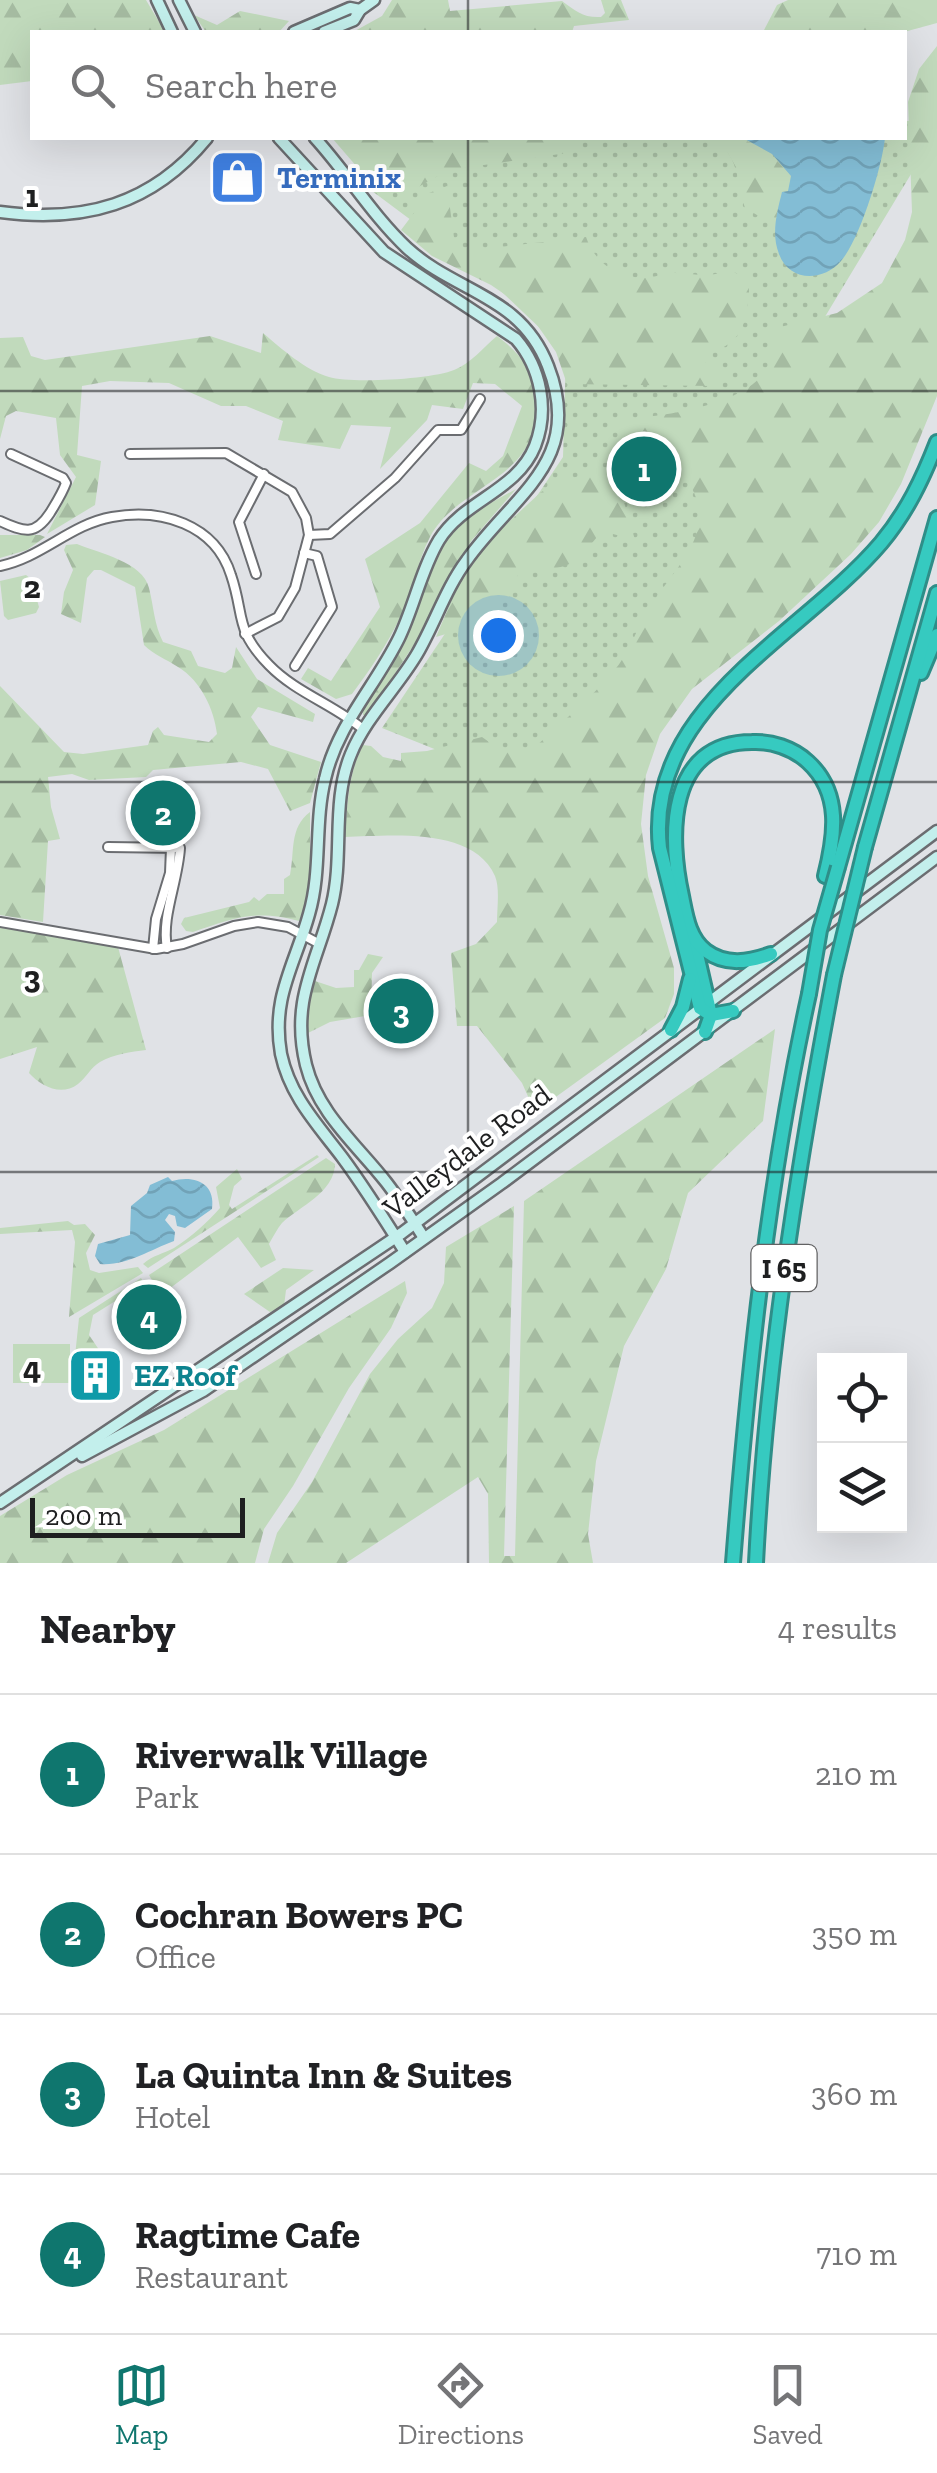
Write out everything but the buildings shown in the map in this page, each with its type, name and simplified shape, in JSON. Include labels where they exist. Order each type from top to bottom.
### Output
[{"type":"highway","points":[[706,1008],[690,976],[658,837],[673,758],[707,705],[848,578],[882,542],[919,486],[937,442]]},
{"type":"highway","name":"I 65","points":[[733,1563],[749,1371],[790,1080],[832,869],[937,518]]},
{"type":"highway","name":"I 65","points":[[756,1563],[764,1439],[802,1146],[834,975],[865,847],[937,592]]},
{"type":"highway","points":[[907,697],[937,635]]},
{"type":"highway","points":[[704,1032],[706,1008],[675,866],[673,826],[686,782],[696,766],[716,752],[745,742],[768,742],[793,751],[810,763],[832,804],[832,869]]},
{"type":"highway","points":[[692,934],[709,953],[726,960],[744,962],[771,954]]},
{"type":"highway","points":[[671,1030],[683,1007],[690,976]]},
{"type":"highway","points":[[706,1008],[733,1011]]},
{"type":"street","points":[[157,0],[171,30]]},
{"type":"street","points":[[179,0],[194,30]]},
{"type":"street","points":[[329,30],[354,20],[374,0]]},
{"type":"street","points":[[299,30],[350,8],[360,10]]},
{"type":"street","points":[[0,212],[68,216],[115,205],[159,183],[205,140]]},
{"type":"street","points":[[281,140],[384,252],[516,339],[530,359],[541,392],[540,428],[526,463],[503,486],[466,510],[436,545],[397,642],[334,748],[323,785],[314,896],[285,977],[279,1009],[279,1038],[287,1074],[302,1107],[368,1192],[405,1252]]},
{"type":"street","points":[[317,140],[412,252],[500,304],[523,323],[547,361],[559,405],[555,441],[541,475],[468,558],[418,652],[364,730],[345,770],[336,884],[306,980],[300,1016],[309,1077],[330,1117],[384,1179],[424,1238]]},
{"type":"street","points":[[309,535],[330,534],[395,478],[438,430],[461,430],[480,398]]},
{"type":"street","points":[[130,454],[226,453],[292,492],[306,518],[309,535],[295,588],[278,617],[245,634]]},
{"type":"street","points":[[0,521],[21,529],[41,526],[65,488],[63,478],[11,454]]},
{"type":"street","points":[[256,574],[239,522],[264,474]]},
{"type":"street","points":[[0,566],[30,556],[105,518],[139,514],[188,524],[217,548],[233,579],[245,634],[280,676],[364,730]]},
{"type":"street","points":[[295,666],[332,606],[317,556],[304,553]]},
{"type":"street","name":"Valleydale Road","points":[[0,1504],[396,1237],[937,831]]},
{"type":"street","points":[[108,847],[175,848]]},
{"type":"street","points":[[167,948],[165,928],[177,881],[175,848]]},
{"type":"street","points":[[153,949],[156,919],[175,848]]},
{"type":"street","name":"Valleydale Road","points":[[16,1494],[203,1391],[405,1252],[937,857]]},
{"type":"street","points":[[0,922],[153,949],[250,923],[277,924],[318,942]]},
{"type":"green space","points":[[0,0],[146,0],[164,30],[30,30],[30,81],[0,85]]},
{"type":"green space","points":[[392,0],[448,0],[450,11],[562,1],[580,13],[601,17],[605,13],[601,0],[621,0],[629,20],[574,26],[573,30],[357,30],[382,16]]},
{"type":"green space","points":[[788,0],[937,0],[937,23],[907,31],[764,30],[777,5]]},
{"type":"green space","points":[[240,11],[289,21],[281,30],[205,30],[194,15],[217,25]]},
{"type":"green space","points":[[937,46],[937,396],[901,484],[879,522],[851,554],[779,621],[692,689],[660,734],[646,775],[641,824],[648,876],[674,968],[674,994],[665,1018],[535,1112],[522,1083],[477,1026],[457,1026],[451,953],[476,944],[497,922],[495,876],[484,860],[449,841],[406,836],[345,837],[349,790],[358,756],[363,745],[371,746],[383,757],[401,761],[401,753],[427,751],[482,737],[507,751],[527,750],[565,720],[613,672],[651,605],[684,559],[698,529],[699,512],[695,495],[678,468],[621,434],[622,419],[701,407],[741,392],[767,368],[772,329],[837,313],[882,283],[905,240],[912,212],[908,102],[919,69]]},
{"type":"green space","points":[[937,120],[937,131],[726,481],[579,807],[382,728],[563,457],[566,353],[482,273],[368,188],[343,140],[907,140],[907,121]]},
{"type":"green space","points":[[334,140],[579,140],[567,153],[449,170],[402,196],[364,175]]},
{"type":"green space","points":[[713,140],[742,140],[756,145],[791,176],[776,218],[745,208],[732,159]]},
{"type":"green space","points":[[447,186],[456,252],[586,237],[606,265],[630,277],[706,275],[726,270],[745,276],[749,295],[741,329],[726,346],[700,360],[728,372],[728,381],[711,386],[567,384],[556,352],[526,309],[491,285],[432,256],[401,230],[429,193]]},
{"type":"green space","points":[[263,333],[311,369],[329,377],[355,380],[411,378],[454,370],[497,336],[524,363],[533,388],[535,425],[527,446],[514,463],[443,519],[430,537],[405,606],[385,646],[352,694],[336,699],[301,679],[308,668],[331,681],[380,607],[365,559],[420,523],[469,463],[486,471],[503,456],[522,406],[495,384],[473,383],[463,409],[432,405],[427,420],[380,469],[391,427],[351,425],[340,449],[278,440],[283,421],[246,406],[221,406],[169,383],[110,381],[82,386],[77,455],[101,461],[95,505],[47,534],[76,477],[60,455],[56,418],[16,411],[6,416],[0,439],[0,338],[23,337],[31,356],[45,360],[210,336],[261,353]]},
{"type":"green space","points":[[630,463],[659,485],[662,500],[659,505],[624,502],[635,540],[602,531],[568,565],[521,569],[495,619],[436,637],[457,587],[488,541],[541,492],[590,471]]},
{"type":"green space","points":[[516,489],[472,540],[417,640],[368,715],[363,715],[363,708],[403,639],[445,540],[465,517]]},
{"type":"green space","points":[[0,535],[45,537],[27,550],[0,558]]},
{"type":"green space","points":[[77,544],[138,571],[149,588],[163,642],[191,651],[198,666],[225,673],[232,668],[236,647],[257,679],[315,714],[313,722],[258,707],[251,717],[270,745],[321,762],[310,803],[290,811],[268,769],[241,762],[153,770],[146,777],[48,777],[60,839],[48,841],[43,922],[0,915],[0,686],[64,752],[83,754],[148,745],[158,727],[164,735],[209,742],[217,734],[200,688],[178,667],[144,645],[135,587],[94,570],[87,578],[81,623],[61,614],[73,570],[64,550],[66,545]]},
{"type":"green space","points":[[26,575],[31,579],[39,607],[36,613],[8,620],[4,616],[0,581]]},
{"type":"green space","points":[[310,812],[310,890],[299,921],[257,916],[186,931],[181,924],[184,918],[249,902],[254,897],[259,901],[267,894],[284,894],[296,833]]},
{"type":"green space","points":[[0,926],[118,947],[146,1050],[105,1059],[78,1084],[65,1090],[45,1086],[29,1073],[37,1047],[0,1059]]},
{"type":"green space","points":[[368,954],[383,957],[372,973],[371,1015],[330,1022],[308,1033],[307,1001],[312,980],[336,988],[354,987],[354,970],[359,970]]},
{"type":"green space","points":[[775,1029],[763,1121],[688,1193],[666,1269],[624,1346],[596,1461],[588,1534],[593,1563],[489,1563],[488,1494],[478,1477],[346,1563],[268,1563],[277,1533],[312,1482],[370,1374],[398,1339],[432,1308],[444,1283],[446,1247],[514,1206],[504,1556],[515,1556],[524,1201]]},
{"type":"green space","points":[[317,1155],[148,1268],[143,1264],[180,1244],[210,1219],[220,1208],[216,1187],[237,1169],[242,1179],[234,1186],[229,1205],[232,1209]]},
{"type":"green space","points":[[326,1158],[335,1164],[329,1183],[278,1228],[269,1244],[276,1260],[261,1268],[238,1237],[169,1289],[156,1287],[149,1275]]},
{"type":"green space","points":[[68,1221],[85,1224],[95,1235],[86,1253],[90,1270],[99,1273],[138,1267],[143,1273],[69,1317],[75,1242],[72,1230],[0,1234],[0,1228]]},
{"type":"green space","points":[[283,1268],[314,1270],[286,1290],[284,1306],[270,1312],[244,1294]]},
{"type":"green space","points":[[141,1278],[144,1283],[93,1315],[89,1335],[104,1357],[73,1375],[79,1318]]},
{"type":"green space","points":[[405,1281],[407,1293],[391,1328],[349,1388],[264,1529],[255,1563],[0,1563],[0,1516],[67,1475],[164,1430]]},
{"type":"green space","points":[[13,1344],[70,1344],[70,1383],[13,1383]]},
{"type":"water","points":[[747,140],[885,140],[862,220],[848,251],[825,273],[798,274],[790,270],[779,254],[776,223],[782,192],[788,191],[791,176],[772,154]]},
{"type":"water","points":[[168,1177],[172,1181],[195,1180],[207,1187],[212,1209],[185,1228],[177,1226],[175,1216],[169,1214],[165,1220],[175,1232],[174,1241],[129,1260],[100,1264],[95,1256],[98,1244],[130,1235],[131,1206],[147,1193],[150,1185]]},
{"type":"place","name":"Terminix","points":[[238,178]]},
{"type":"place","name":"Riverwalk Village","points":[[644,469]]},
{"type":"place","name":"Cochran Bowers PC","points":[[163,813]]},
{"type":"place","name":"La Quinta Inn & Suites","points":[[401,1011]]},
{"type":"place","name":"Ragtime Cafe","points":[[149,1317]]},
{"type":"place","name":"EZ Roof","points":[[95,1376]]}]
